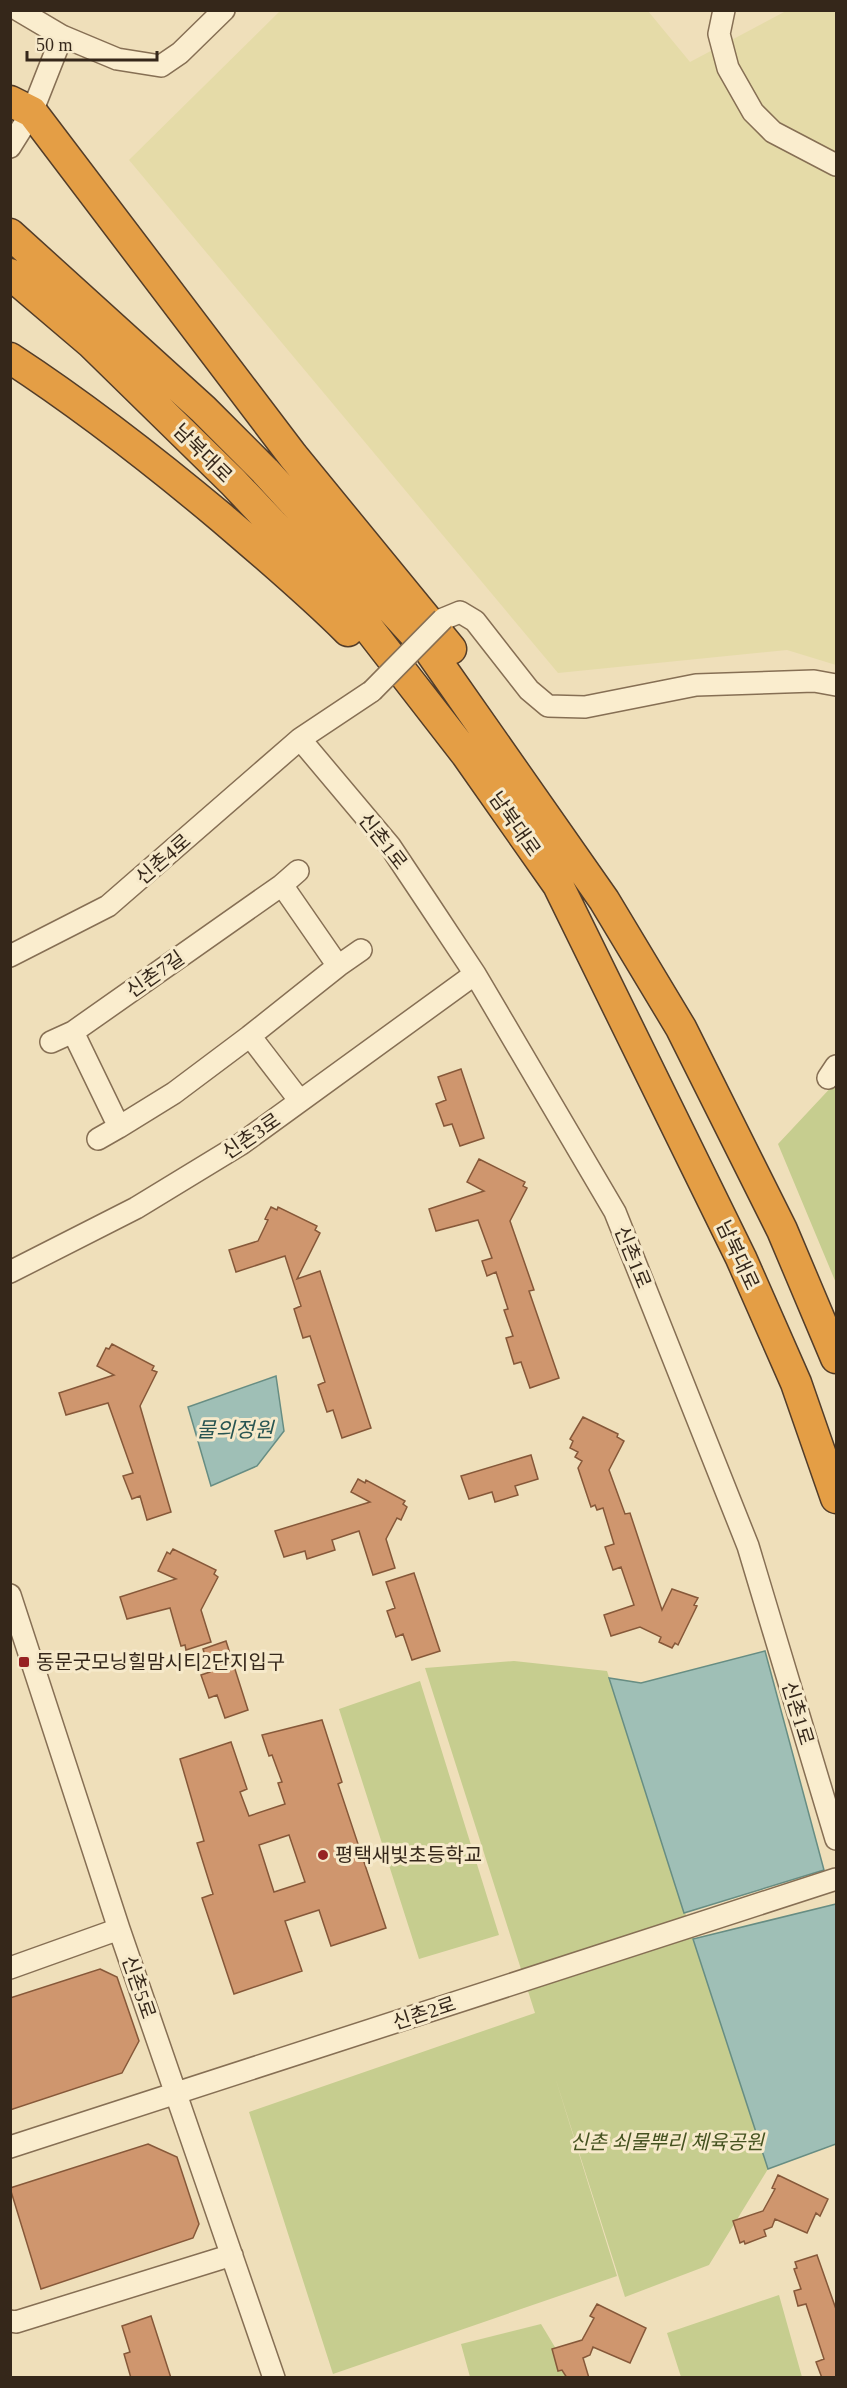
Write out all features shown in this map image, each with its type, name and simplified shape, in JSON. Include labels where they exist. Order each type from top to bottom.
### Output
[{"type":"highway","points":[[21,107],[293,456],[474,677],[485,697],[515,773]]},
{"type":"highway","name":"남북대로","points":[[10,234],[203,409],[265,471],[429,651],[604,900],[681,1028],[782,1230],[837,1358]]},
{"type":"highway","name":"남북대로","points":[[10,274],[91,343],[233,482],[355,610],[466,754],[558,885],[741,1258],[796,1383],[837,1498]]},
{"type":"highway","points":[[10,358],[71,398],[178,482],[292,577],[347,631],[484,800],[512,818]]},
{"type":"street","points":[[18,10],[62,36],[117,59],[161,66],[180,53],[224,10]]},
{"type":"street","points":[[724,10],[719,34],[728,68],[753,112],[773,132],[837,165]]},
{"type":"street","points":[[10,147],[21,107],[62,36]]},
{"type":"street","name":"신촌4로","points":[[10,956],[108,906],[300,740],[372,691],[443,619],[460,612],[475,621],[529,690],[548,706],[585,707],[696,685],[814,681],[837,685]]},
{"type":"street","name":"신촌1로","points":[[300,740],[390,846],[475,974],[615,1212],[748,1546],[837,1839]]},
{"type":"street","name":"신촌7길","points":[[51,1042],[72,1032],[290,878],[338,966]]},
{"type":"street","points":[[98,1139],[174,1094],[361,950]]},
{"type":"street","name":"신촌3로","points":[[10,1272],[136,1208],[241,1144],[475,974]]},
{"type":"street","points":[[72,1032],[119,1127]]},
{"type":"street","points":[[250,1036],[300,1101]]},
{"type":"street","name":"신촌5로","points":[[10,1595],[119,1929],[274,2378]]},
{"type":"street","name":"신촌2로","points":[[10,2147],[837,1879]]},
{"type":"street","points":[[10,1968],[119,1929]]},
{"type":"street","points":[[10,2321],[16,2322],[232,2255]]},
{"type":"shaded area","points":[[280,11],[648,11],[690,62],[786,11],[836,11],[836,665],[787,650],[558,673],[129,160]]},
{"type":"green space","points":[[836,1082],[836,1283],[778,1144]]},
{"type":"green space","name":"신촌 쇠물뿌리 체육공원","points":[[514,1661],[607,1671],[768,2169],[709,2265],[625,2297],[555,2077],[617,2276],[333,2374],[249,2112],[535,2013],[425,1668]]},
{"type":"green space","points":[[420,1681],[499,1935],[419,1959],[339,1709]]},
{"type":"green space","points":[[779,2295],[802,2377],[681,2377],[667,2333]]},
{"type":"green space","points":[[541,2324],[573,2377],[470,2377],[461,2344]]},
{"type":"water","name":"물의정원","points":[[276,1376],[284,1431],[257,1466],[211,1486],[188,1407]]},
{"type":"water","points":[[765,1651],[824,1870],[684,1913],[609,1678],[641,1683]]},
{"type":"water","points":[[836,1904],[836,2144],[768,2169],[693,1939]]},
{"type":"building","points":[[461,1069],[484,1138],[460,1146],[452,1124],[444,1126],[436,1104],[446,1100],[438,1077]]},
{"type":"building","points":[[479,1159],[525,1182],[523,1186],[527,1188],[510,1221],[534,1290],[529,1291],[559,1378],[530,1388],[521,1362],[514,1364],[506,1338],[513,1336],[504,1310],[508,1309],[496,1272],[487,1276],[482,1261],[492,1258],[478,1220],[436,1231],[429,1209],[484,1191],[467,1182]]},
{"type":"building","points":[[271,1207],[277,1210],[278,1207],[317,1226],[315,1230],[320,1233],[297,1279],[320,1271],[371,1428],[342,1438],[333,1410],[327,1412],[318,1385],[325,1382],[310,1336],[303,1338],[294,1309],[301,1306],[285,1256],[236,1272],[229,1250],[258,1241],[268,1220],[265,1219]]},
{"type":"building","points":[[112,1344],[154,1366],[152,1370],[157,1372],[140,1406],[171,1512],[147,1520],[140,1496],[132,1499],[123,1476],[133,1473],[108,1403],[66,1415],[59,1393],[114,1375],[97,1366],[106,1348],[109,1349]]},
{"type":"building","points":[[583,1417],[618,1434],[617,1437],[624,1441],[609,1470],[625,1514],[630,1513],[662,1610],[672,1589],[698,1598],[694,1605],[697,1606],[678,1645],[675,1643],[672,1648],[659,1642],[661,1637],[640,1627],[611,1636],[604,1615],[634,1605],[621,1567],[613,1570],[605,1547],[614,1544],[603,1508],[597,1510],[595,1505],[591,1507],[578,1468],[582,1461],[575,1457],[578,1452],[570,1448],[573,1441],[570,1439]]},
{"type":"building","points":[[531,1455],[538,1479],[515,1486],[518,1495],[495,1502],[492,1492],[469,1499],[461,1476]]},
{"type":"building","points":[[358,1479],[365,1483],[366,1480],[405,1501],[403,1504],[407,1507],[401,1520],[397,1518],[386,1539],[395,1568],[373,1575],[359,1531],[332,1540],[335,1550],[307,1559],[305,1551],[284,1557],[275,1531],[370,1502],[351,1492]]},
{"type":"building","points":[[173,1549],[216,1570],[214,1574],[218,1577],[201,1610],[211,1642],[186,1650],[185,1645],[181,1646],[170,1608],[127,1619],[120,1597],[176,1579],[158,1571],[167,1552],[170,1554]]},
{"type":"building","points":[[414,1573],[440,1651],[412,1660],[403,1634],[396,1637],[387,1611],[395,1608],[386,1582]]},
{"type":"building","points":[[226,1641],[248,1710],[225,1718],[217,1695],[209,1698],[201,1675],[210,1672],[203,1649]]},
{"type":"building","points":[[322,1720],[342,1782],[338,1784],[386,1928],[331,1946],[319,1910],[285,1921],[302,1971],[234,1994],[202,1898],[213,1894],[197,1843],[204,1841],[180,1759],[231,1742],[247,1789],[240,1792],[249,1816],[285,1804],[278,1783],[282,1782],[262,1735]],"holes":[[[289,1835],[305,1882],[274,1892],[259,1845]]]},
{"type":"building","points":[[100,1969],[117,1977],[139,2041],[122,2073],[10,2110],[10,1998]]},
{"type":"building","points":[[148,2144],[177,2157],[199,2224],[193,2238],[41,2289],[10,2188]]},
{"type":"building","points":[[778,2175],[828,2199],[820,2216],[816,2213],[807,2233],[775,2219],[772,2227],[764,2230],[766,2236],[745,2244],[744,2241],[740,2243],[733,2221],[763,2211],[775,2189],[772,2188]]},
{"type":"building","points":[[817,2255],[837,2312],[837,2378],[822,2378],[816,2362],[824,2359],[806,2304],[798,2306],[794,2291],[801,2289],[794,2269],[797,2268],[795,2262]]},
{"type":"building","points":[[597,2304],[646,2328],[630,2363],[593,2347],[590,2355],[583,2358],[589,2378],[567,2378],[562,2370],[558,2371],[552,2349],[582,2340],[594,2318],[590,2316]]},
{"type":"building","points":[[151,2316],[171,2378],[131,2378],[124,2354],[130,2352],[122,2326]]},
{"type":"place","name":"동문굿모닝힐맘시티2단지입구","points":[[24,1662]]},
{"type":"place","name":"평택새빛초등학교","points":[[323,1855]]}]
